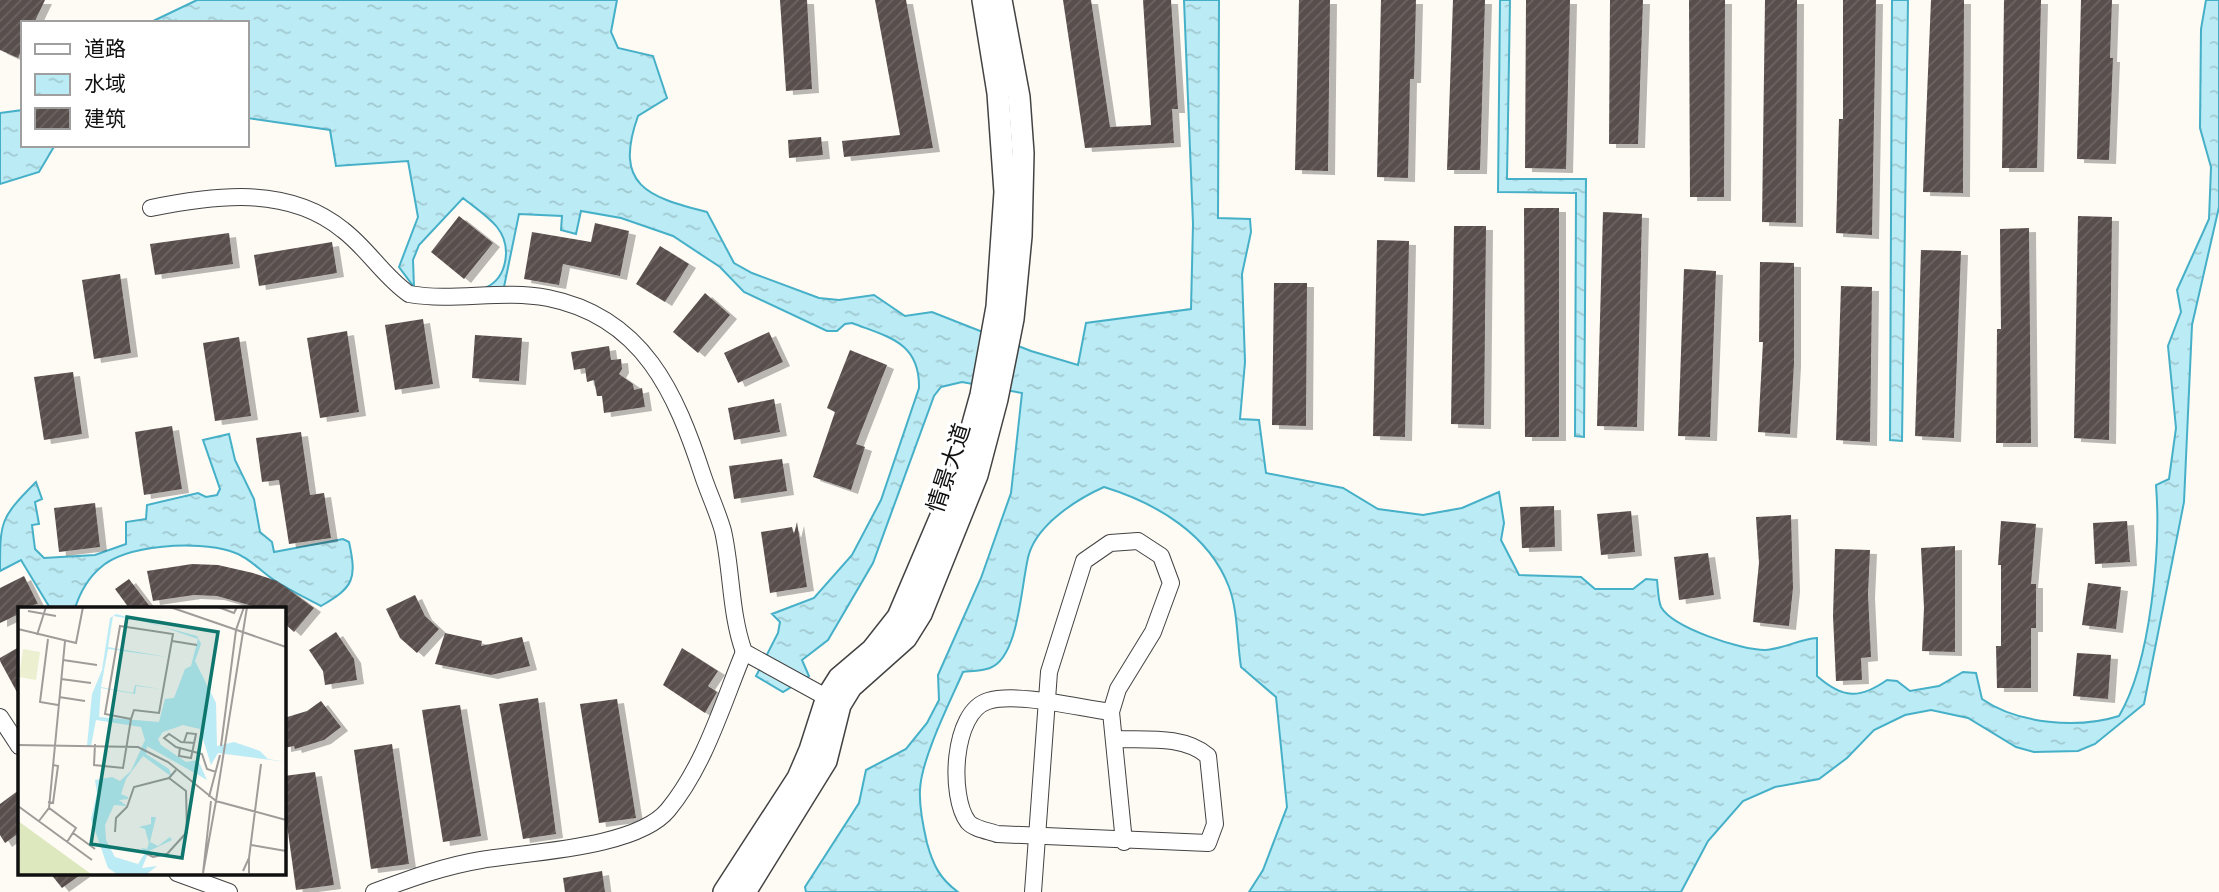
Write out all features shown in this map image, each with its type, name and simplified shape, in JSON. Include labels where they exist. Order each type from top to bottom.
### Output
[{"type":"street","name":"情景大道","points":[[983,0],[998,93],[1005,192],[1004,317]]},
{"type":"street","name":"情景大道","points":[[826,696],[851,687],[906,638],[921,614],[978,475],[989,397],[1021,236],[1023,153],[1018,97],[1002,0]]},
{"type":"street","points":[[151,208],[221,197],[254,197],[281,201],[309,209],[342,229],[396,285],[409,294],[546,298],[579,306],[610,322],[639,345],[661,375],[687,425],[723,531],[737,632],[751,655],[826,696]]},
{"type":"street","points":[[1033,892],[1049,672],[1084,561],[1110,543],[1138,541],[1161,556],[1171,583],[1153,632],[1118,689],[1111,712],[1124,842]]},
{"type":"street","points":[[374,892],[438,869],[566,849],[643,828],[667,812],[708,741],[751,655]]},
{"type":"street","name":"情景大道","points":[[724,892],[798,778],[826,696]]},
{"type":"street","name":"情景大道","points":[[745,892],[825,761],[826,696]]},
{"type":"street","points":[[1111,712],[1024,699],[987,701],[970,713],[960,733],[958,782],[961,810],[970,825],[998,834],[1124,842],[1208,843],[1215,824],[1208,756],[1196,746],[1159,740],[1115,739]]},
{"type":"street","points":[[0,718],[18,745]]},
{"type":"street","points":[[180,874],[229,892]]},
{"type":"water","points":[[197,0],[617,0],[611,32],[618,48],[653,56],[667,98],[638,116],[631,140],[633,173],[641,185],[668,201],[707,212],[734,263],[752,273],[819,298],[839,300],[874,295],[905,316],[932,312],[1031,351],[1078,365],[1086,323],[1191,309],[1193,224],[1184,0],[1219,0],[1218,218],[1250,219],[1251,232],[1242,274],[1245,362],[1240,419],[1259,420],[1266,473],[1343,488],[1378,509],[1423,515],[1462,508],[1499,492],[1504,523],[1501,540],[1519,575],[1581,577],[1595,589],[1633,589],[1646,579],[1657,580],[1660,604],[1668,615],[1708,636],[1765,650],[1817,638],[1817,676],[1843,692],[1852,694],[1868,691],[1887,680],[1897,681],[1910,691],[1939,686],[1963,672],[1976,673],[1982,699],[2030,719],[2067,723],[2119,716],[2130,693],[2146,636],[2155,572],[2156,485],[2169,479],[2176,428],[2168,346],[2181,312],[2177,290],[2209,219],[2211,167],[2200,128],[2201,29],[2206,0],[2219,0],[2219,207],[2192,325],[2184,502],[2144,704],[2095,744],[2078,751],[2034,752],[2016,747],[1968,718],[1931,710],[1905,715],[1874,730],[1847,758],[1819,779],[1775,787],[1743,801],[1708,841],[1681,892],[1249,892],[1263,870],[1287,807],[1276,697],[1241,667],[1232,596],[1220,568],[1208,551],[1194,536],[1161,512],[1104,487],[1082,498],[1060,514],[1034,543],[1026,566],[1018,617],[1008,649],[1000,661],[990,668],[963,672],[925,763],[920,803],[927,843],[942,877],[958,892],[806,892],[805,887],[859,803],[866,770],[906,749],[927,723],[939,700],[938,675],[981,578],[1011,493],[1022,393],[962,382],[941,387],[934,396],[873,563],[828,640],[802,660],[809,676],[783,692],[756,676],[778,633],[780,622],[772,614],[814,598],[852,555],[881,500],[919,388],[918,373],[908,351],[889,338],[852,323],[845,324],[837,331],[827,331],[744,292],[720,267],[673,236],[621,218],[581,211],[576,234],[561,230],[562,216],[519,214],[504,287],[485,288],[499,277],[503,269],[505,243],[497,227],[463,198],[419,245],[413,260],[414,287],[399,267],[418,217],[408,161],[336,166],[330,130],[248,118],[248,21],[153,21]]},
{"type":"water","points":[[1500,0],[1510,0],[1507,179],[1586,179],[1584,437],[1575,436],[1576,193],[1498,192]]},
{"type":"water","points":[[1892,0],[1908,0],[1902,441],[1890,440]]},
{"type":"water","points":[[21,110],[21,147],[54,147],[39,172],[0,184],[0,113]]},
{"type":"water","points":[[229,434],[235,460],[254,499],[260,532],[272,542],[274,552],[343,539],[349,542],[352,574],[340,593],[321,606],[280,584],[236,553],[199,546],[144,549],[112,560],[91,577],[75,607],[49,607],[21,560],[0,571],[4,521],[15,504],[36,482],[42,499],[35,502],[39,524],[32,525],[35,549],[44,558],[95,555],[126,544],[126,522],[146,519],[147,505],[198,493],[206,497],[217,495],[220,489],[203,440]]},
{"type":"building","points":[[0,0],[45,0],[35,21],[21,21],[21,51],[18,58],[0,50]]},
{"type":"building","points":[[780,0],[807,0],[812,89],[786,91]]},
{"type":"building","points":[[875,0],[906,0],[933,148],[844,157],[842,141],[900,135]]},
{"type":"building","points":[[1063,0],[1091,0],[1110,127],[1151,125],[1143,0],[1171,0],[1178,109],[1172,109],[1174,143],[1085,148]]},
{"type":"building","points":[[1299,0],[1330,0],[1328,171],[1295,170]]},
{"type":"building","points":[[1381,0],[1416,0],[1414,79],[1410,79],[1408,178],[1377,177]]},
{"type":"building","points":[[1453,0],[1485,0],[1480,170],[1447,170]]},
{"type":"building","points":[[1526,0],[1570,0],[1566,169],[1525,168]]},
{"type":"building","points":[[1610,0],[1643,0],[1638,144],[1609,144]]},
{"type":"building","points":[[1689,0],[1725,0],[1724,197],[1690,197]]},
{"type":"building","points":[[1765,0],[1797,0],[1796,223],[1762,222]]},
{"type":"building","points":[[1843,0],[1876,0],[1872,235],[1836,233],[1839,119],[1843,119]]},
{"type":"building","points":[[1931,0],[1964,0],[1963,193],[1923,192]]},
{"type":"building","points":[[2004,0],[2041,0],[2037,168],[2002,168]]},
{"type":"building","points":[[2081,0],[2112,0],[2109,160],[2077,159]]},
{"type":"building","points":[[821,137],[823,155],[789,158],[788,140]]},
{"type":"building","points":[[1524,208],[1559,208],[1559,437],[1525,437]]},
{"type":"building","points":[[1603,212],[1642,214],[1637,427],[1597,426]]},
{"type":"building","points":[[459,216],[493,243],[464,279],[431,252]]},
{"type":"building","points":[[2078,216],[2112,217],[2109,440],[2074,438]]},
{"type":"building","points":[[595,223],[629,231],[620,276],[563,264],[559,285],[524,279],[532,232],[591,242]]},
{"type":"building","points":[[1454,226],[1486,226],[1484,425],[1451,424]]},
{"type":"building","points":[[2029,228],[2031,443],[1996,443],[1997,329],[2001,329],[2000,229]]},
{"type":"building","points":[[229,233],[233,264],[155,275],[150,244]]},
{"type":"building","points":[[1377,240],[1409,241],[1405,437],[1373,436]]},
{"type":"building","points":[[332,242],[337,273],[259,286],[254,255]]},
{"type":"building","points":[[660,246],[689,264],[665,302],[636,284]]},
{"type":"building","points":[[1921,250],[1961,251],[1954,438],[1915,436]]},
{"type":"building","points":[[1760,262],[1794,263],[1794,363],[1790,434],[1758,432],[1763,342],[1759,342]]},
{"type":"building","points":[[1684,269],[1716,271],[1710,437],[1678,436]]},
{"type":"building","points":[[120,274],[131,353],[94,359],[82,280]]},
{"type":"building","points":[[1274,283],[1307,283],[1306,426],[1272,425]]},
{"type":"building","points":[[1841,286],[1872,287],[1870,442],[1836,440]]},
{"type":"building","points":[[705,293],[730,315],[698,353],[673,332]]},
{"type":"building","points":[[423,319],[433,384],[395,390],[385,325]]},
{"type":"building","points":[[347,331],[359,412],[320,418],[307,338]]},
{"type":"building","points":[[769,332],[783,362],[738,383],[724,353]]},
{"type":"building","points":[[475,335],[522,338],[519,381],[472,378]]},
{"type":"building","points":[[239,337],[251,416],[215,421],[203,343]]},
{"type":"building","points":[[609,346],[611,360],[621,359],[622,369],[619,374],[633,384],[634,390],[642,388],[645,407],[604,413],[602,396],[597,396],[594,380],[587,382],[585,368],[574,370],[571,352]]},
{"type":"building","points":[[850,350],[887,365],[856,444],[865,447],[851,490],[813,477],[835,412],[827,408]]},
{"type":"building","points":[[73,372],[82,434],[44,440],[34,377]]},
{"type":"building","points":[[774,399],[780,432],[734,440],[728,408]]},
{"type":"building","points":[[172,426],[182,489],[144,495],[135,432]]},
{"type":"building","points":[[301,432],[310,495],[324,493],[331,538],[289,544],[279,480],[262,482],[256,438]]},
{"type":"building","points":[[782,459],[787,491],[734,499],[729,466]]},
{"type":"building","points":[[95,503],[100,547],[59,552],[54,508]]},
{"type":"building","points":[[1554,506],[1555,547],[1522,548],[1520,507]]},
{"type":"building","points":[[1631,511],[1635,552],[1601,555],[1597,514]]},
{"type":"building","points":[[1791,515],[1793,588],[1789,626],[1753,622],[1759,563],[1756,517]]},
{"type":"building","points":[[2001,521],[2036,524],[2031,584],[2036,584],[2036,628],[2031,628],[2031,688],[1997,688],[1996,646],[2001,646],[2001,565],[1998,565]]},
{"type":"building","points":[[2127,521],[2130,562],[2095,564],[2093,523]]},
{"type":"building","points":[[797,522],[807,587],[770,593],[761,532],[792,527],[794,534]]},
{"type":"building","points":[[1955,546],[1955,652],[1922,651],[1924,608],[1921,548]]},
{"type":"building","points":[[1835,549],[1870,550],[1868,594],[1871,657],[1861,658],[1862,680],[1836,681],[1833,616]]},
{"type":"building","points":[[1708,553],[1714,595],[1679,600],[1674,557]]},
{"type":"building","points":[[192,564],[218,565],[277,581],[314,608],[294,632],[285,624],[285,607],[256,607],[217,596],[194,595],[153,601],[147,571]]},
{"type":"building","points":[[24,576],[38,604],[18,607],[18,614],[0,623],[0,588]]},
{"type":"building","points":[[129,579],[150,607],[128,607],[115,589]]},
{"type":"building","points":[[2088,583],[2121,587],[2116,629],[2082,625]]},
{"type":"building","points":[[415,595],[425,616],[439,629],[417,653],[400,638],[386,609]]},
{"type":"building","points":[[336,632],[354,659],[357,680],[325,685],[323,671],[309,650]]},
{"type":"building","points":[[445,633],[482,641],[481,646],[522,637],[530,666],[491,675],[435,664]]},
{"type":"building","points":[[18,648],[18,694],[0,661],[0,658]]},
{"type":"building","points":[[682,648],[718,671],[708,686],[717,692],[705,713],[663,685]]},
{"type":"building","points":[[2077,653],[2111,655],[2108,699],[2073,696]]},
{"type":"building","points":[[538,698],[556,834],[523,839],[499,704]]},
{"type":"building","points":[[617,699],[636,818],[599,823],[580,704]]},
{"type":"building","points":[[321,701],[341,727],[324,740],[295,749],[294,746],[285,748],[285,718],[307,711]]},
{"type":"building","points":[[460,705],[481,836],[443,842],[422,710]]},
{"type":"building","points":[[392,744],[409,864],[371,869],[354,750]]},
{"type":"building","points":[[315,772],[334,885],[296,890],[285,810],[285,776]]},
{"type":"building","points":[[18,791],[18,834],[5,843],[0,835],[0,804]]},
{"type":"building","points":[[602,871],[605,892],[565,892],[563,878]]},
{"type":"building","points":[[51,874],[82,874],[62,888]]}]
